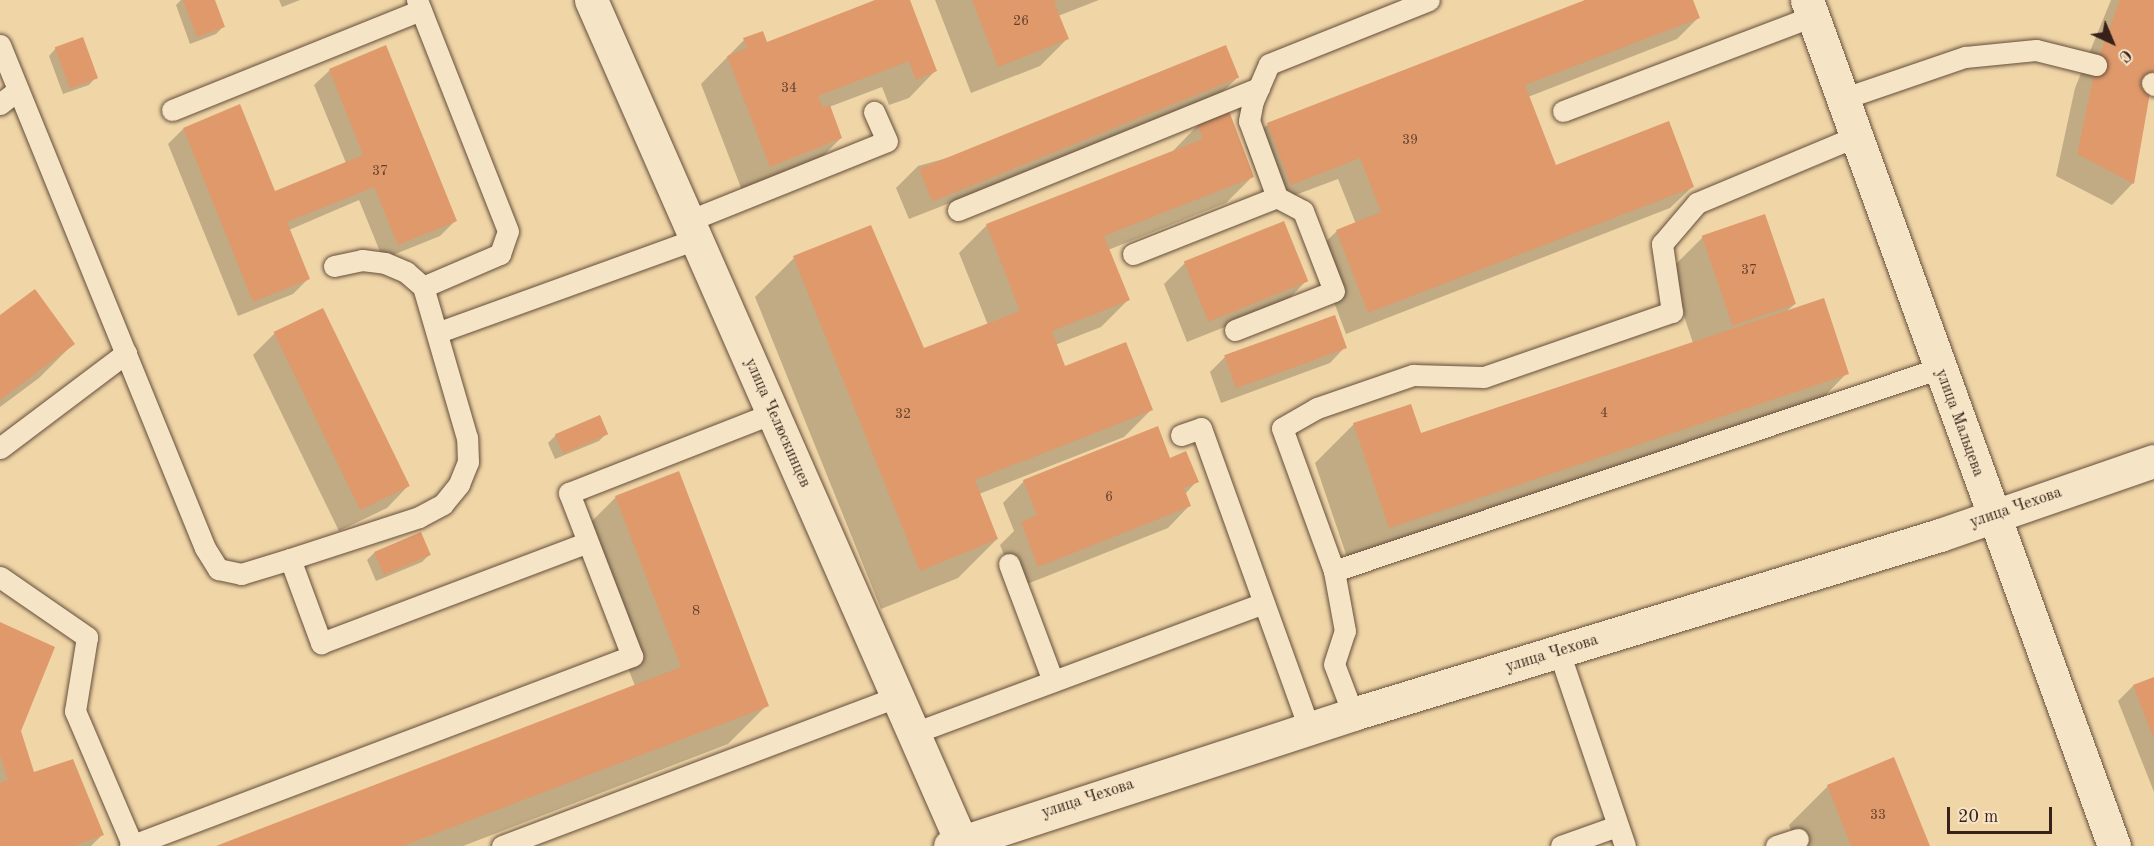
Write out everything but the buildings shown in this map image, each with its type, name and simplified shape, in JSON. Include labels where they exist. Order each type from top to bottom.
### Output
[{"type":"street","name":"улица Челюскинцев","points":[[591,0],[898,696],[958,845]]},
{"type":"street","name":"улица Мальцева","points":[[1808,4],[1991,516],[2114,846]]},
{"type":"street","name":"улица Чехова","points":[[958,845],[1309,728],[1991,516],[2154,461]]},
{"type":"lane","points":[[1235,330],[1334,291],[1303,211],[1277,197],[1249,121],[1258,88],[1269,64],[1429,0]]},
{"type":"lane","points":[[1563,111],[1808,4]]},
{"type":"lane","points":[[172,110],[419,5],[508,231],[500,254],[423,287]]},
{"type":"lane","points":[[0,45],[211,560],[226,573],[241,574],[419,518],[443,504],[459,484],[468,462],[467,438],[439,332],[423,287],[406,272],[385,263],[362,260],[334,266]]},
{"type":"lane","points":[[1842,99],[1965,57],[2036,50],[2096,65]]},
{"type":"lane","points":[[957,210],[1258,88]]},
{"type":"lane","points":[[0,104],[18,90]]},
{"type":"lane","points":[[439,332],[692,230],[887,141],[874,112]]},
{"type":"lane","points":[[1353,714],[1334,664],[1345,631],[1334,572],[1282,428],[1317,408],[1413,375],[1484,377],[1672,312],[1662,244],[1697,203],[1857,136]]},
{"type":"lane","points":[[1133,254],[1277,197]]},
{"type":"lane","points":[[0,448],[126,353]]},
{"type":"lane","points":[[1334,572],[1940,369]]},
{"type":"lane","points":[[0,578],[87,638],[75,711],[131,845],[632,656],[569,493],[773,413]]},
{"type":"lane","points":[[1181,435],[1201,428],[1309,728]]},
{"type":"lane","points":[[290,559],[321,643],[588,542]]},
{"type":"lane","points":[[1009,564],[1053,681]]},
{"type":"lane","points":[[914,733],[1264,603]]},
{"type":"lane","points":[[1558,652],[1625,846]]},
{"type":"lane","points":[[502,846],[898,696]]},
{"type":"lane","points":[[1561,846],[1617,826]]},
{"type":"lane","points":[[1776,846],[1798,839]]}]
